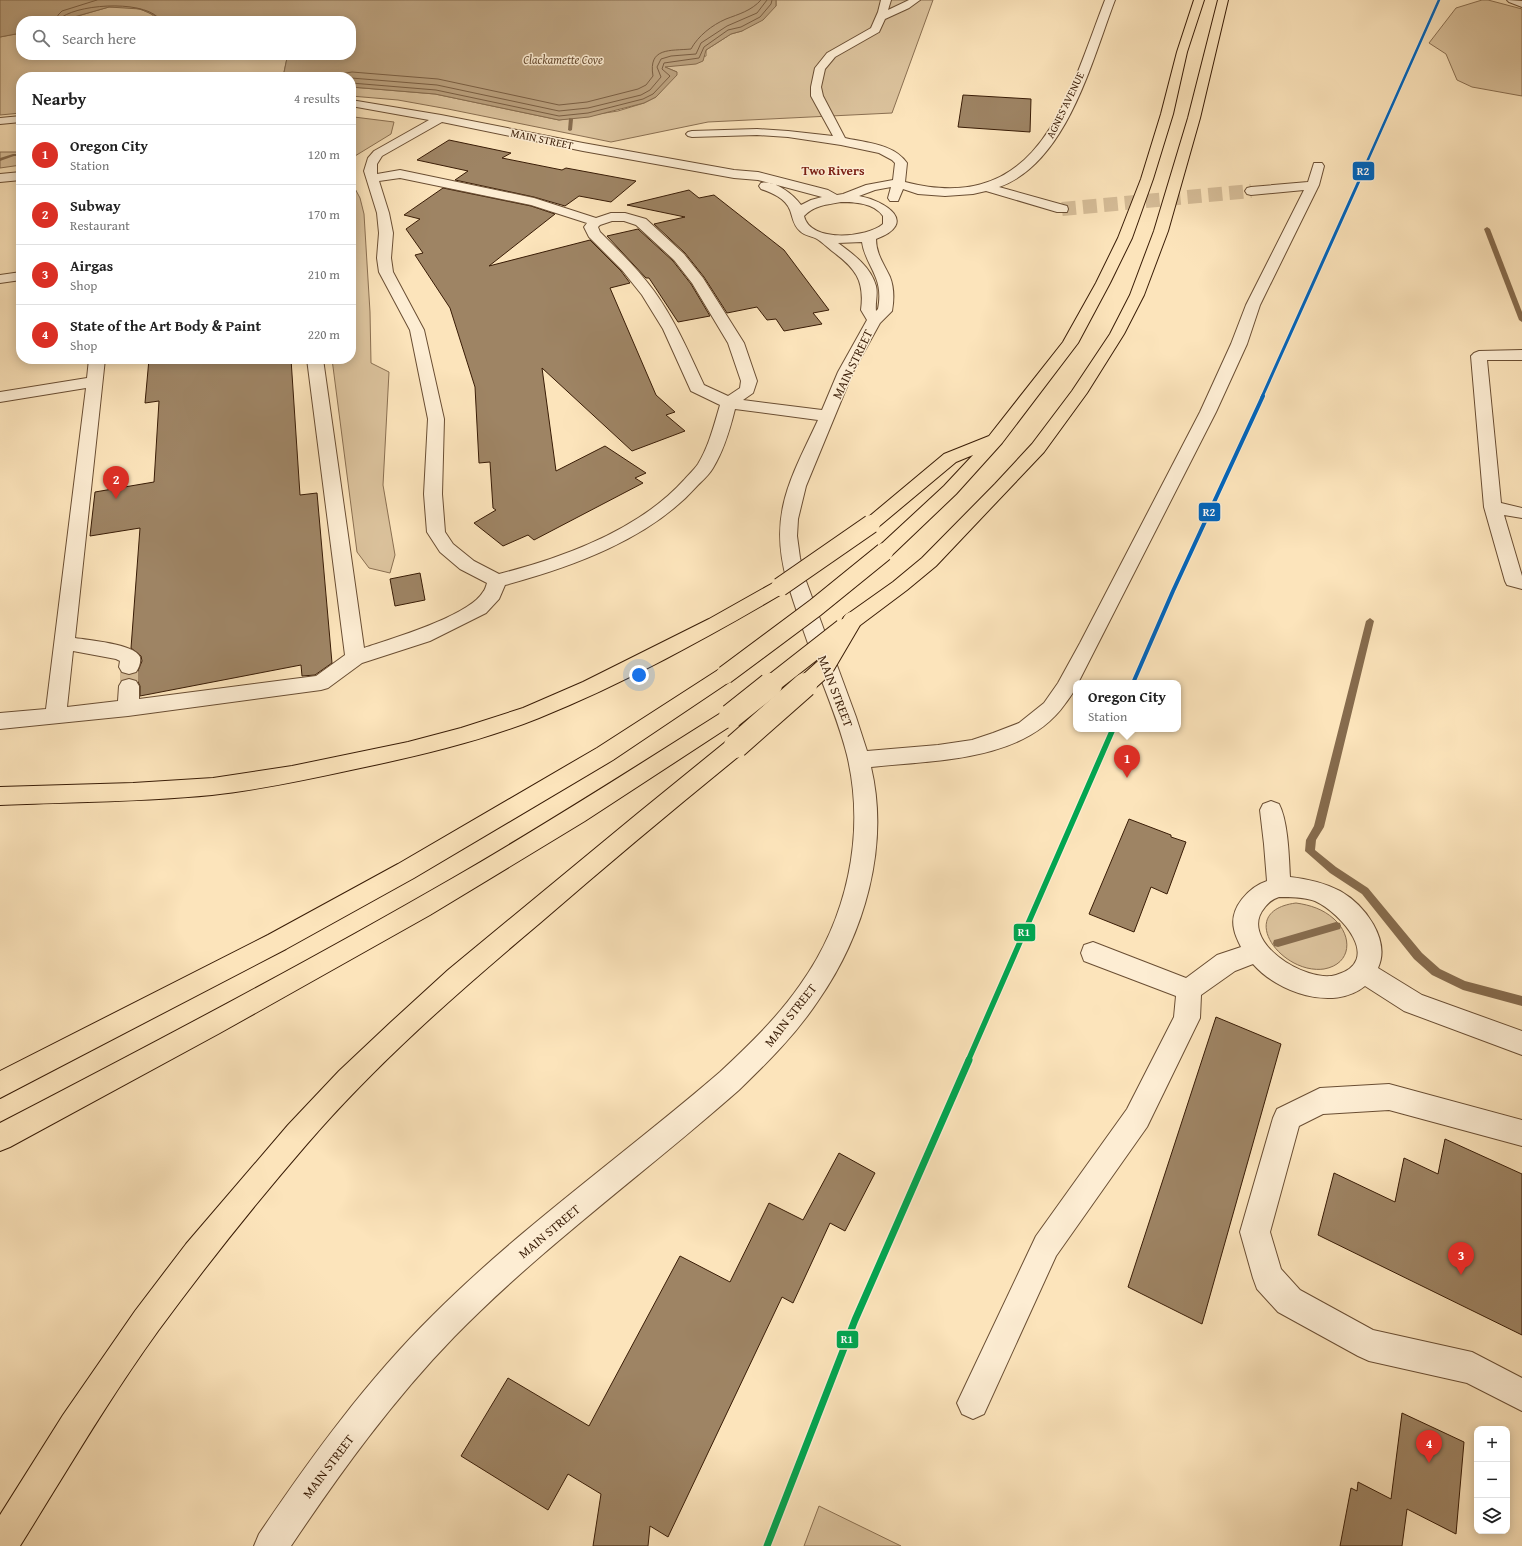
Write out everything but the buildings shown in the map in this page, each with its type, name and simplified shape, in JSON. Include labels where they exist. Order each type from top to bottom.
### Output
[{"type":"highway","points":[[0,1085],[277,942],[406,871],[605,754],[725,676],[815,608],[884,552],[950,490],[996,439],[1070,343],[1103,283],[1125,238],[1147,179],[1167,114],[1182,52],[1199,0]]},
{"type":"highway","points":[[0,1138],[209,1026],[422,907],[565,822],[731,716],[929,562],[1038,448],[1079,393],[1117,334],[1137,296],[1164,224],[1192,125],[1223,0]]},
{"type":"highway","points":[[0,796],[118,793],[213,786],[292,774],[408,750],[464,735],[530,713],[645,660],[716,624],[780,587],[871,524],[950,458],[996,439]]},
{"type":"highway","points":[[0,1546],[75,1427],[146,1322],[197,1255],[298,1134],[393,1036],[451,984],[645,820],[736,746],[826,667],[852,621]]},
{"type":"street","points":[[840,142],[817,96],[816,87],[820,68],[831,55],[875,30],[886,0]]},
{"type":"street","points":[[881,17],[906,6],[915,0]]},
{"type":"street","name":"AGNES AVENUE","points":[[841,198],[863,190],[887,184],[897,184],[917,190],[974,190],[996,184],[1024,169],[1035,158],[1052,135],[1076,86],[1110,0]]},
{"type":"street","points":[[1512,0],[1522,4]]},
{"type":"street","name":"MAIN STREET","points":[[356,104],[441,118],[583,147],[734,174],[758,176],[841,198],[870,202],[886,211],[890,217],[890,223],[886,228],[869,237],[838,239],[822,236],[803,227],[798,221],[796,207],[790,199],[783,194],[734,174]]},
{"type":"street","points":[[441,118],[403,140],[388,146],[375,155],[369,170],[383,213],[386,233],[384,258],[386,272],[417,330],[434,404],[436,419],[432,494],[436,532],[446,548],[466,565],[497,581],[542,569],[594,548],[637,526],[677,498],[705,467],[719,437],[729,403],[746,390],[749,381],[736,343],[698,281],[679,256],[641,222],[625,217],[611,217],[595,222],[591,227],[594,234],[627,267],[656,305],[670,329],[697,388],[729,403],[828,416]]},
{"type":"street","points":[[0,121],[16,119]]},
{"type":"street","points":[[692,134],[757,132],[788,134],[883,150],[896,157],[901,163],[897,192],[886,211]]},
{"type":"street","points":[[859,760],[915,754],[938,754],[972,748],[1001,740],[1027,728],[1051,708],[1066,687],[1090,643],[1208,412],[1239,344],[1253,304],[1313,185],[1318,166]]},
{"type":"street","points":[[372,179],[400,174],[534,202],[595,222]]},
{"type":"street","points":[[0,178],[16,176]]},
{"type":"street","points":[[1251,191],[1313,185]]},
{"type":"street","points":[[987,187],[1062,209]]},
{"type":"street","name":"MAIN STREET","points":[[798,215],[803,209],[811,204],[841,198]]},
{"type":"street","name":"MAIN STREET","points":[[822,236],[846,254],[860,268],[868,282],[870,296],[868,310],[874,319]]},
{"type":"street","name":"MAIN STREET","points":[[271,1546],[296,1508],[333,1458],[404,1369],[439,1330],[503,1270],[595,1192],[702,1106],[733,1079],[759,1053],[811,990],[836,947],[846,923],[859,882],[863,859],[865,814],[863,776],[850,727],[826,666],[798,586],[788,547],[789,513],[793,496],[803,469],[828,416],[848,368],[865,339],[874,319],[885,311],[887,296],[883,279],[870,254],[869,237]]},
{"type":"street","points":[[0,278],[16,276]]},
{"type":"street","points":[[1522,355],[1479,356],[1493,507],[1514,582],[1522,583]]},
{"type":"street","points":[[56,715],[96,364]]},
{"type":"street","points":[[316,364],[356,658]]},
{"type":"street","points":[[0,397],[94,382]]},
{"type":"street","points":[[1493,507],[1522,513]]},
{"type":"street","points":[[0,721],[128,708],[321,683],[356,658],[402,644],[457,620],[479,608],[492,595],[497,581]]},
{"type":"street","points":[[65,643],[121,653],[130,658],[128,708]]},
{"type":"street","points":[[1271,810],[1276,844],[1279,887]]},
{"type":"street","points":[[1279,887],[1300,887],[1322,893],[1342,905],[1359,920],[1368,938],[1370,950],[1370,956],[1364,972],[1351,982],[1332,987],[1311,986],[1289,979],[1270,967],[1256,952],[1247,934],[1246,918],[1251,904],[1263,893],[1279,887]]},
{"type":"street","points":[[973,1403],[1046,1246],[1137,1118],[1187,1018],[1190,990],[1226,963],[1256,952]]},
{"type":"street","points":[[1094,954],[1190,990]]},
{"type":"street","points":[[1364,972],[1413,1003],[1522,1043]]},
{"type":"street","points":[[1522,1133],[1389,1098],[1320,1101],[1287,1118],[1255,1232],[1268,1278],[1289,1302],[1369,1345],[1472,1368],[1522,1395]]},
{"type":"shaded area","points":[[776,0],[933,0],[892,113],[708,122],[611,142],[398,100],[356,96],[356,87],[435,94],[559,120],[618,111],[644,103],[656,97],[677,72],[665,67],[706,56],[706,50],[731,34],[742,31],[776,6]]},
{"type":"shaded area","points":[[1482,0],[1488,0],[1522,9],[1522,96],[1472,87],[1457,80],[1446,54],[1429,43],[1456,8]]},
{"type":"shaded area","points":[[109,7],[129,7],[148,12],[154,16],[78,16]]},
{"type":"shaded area","points":[[16,34],[16,60],[287,60],[284,72],[16,72],[16,113],[0,115],[0,37]]},
{"type":"shaded area","points":[[356,117],[394,122],[391,134],[356,155]]},
{"type":"shaded area","points":[[0,152],[16,152],[16,166],[0,168]]},
{"type":"shaded area","points":[[356,190],[360,198],[364,214],[370,312],[371,363],[389,372],[383,485],[395,555],[390,573],[369,568],[357,552],[333,364],[356,364]]},
{"type":"shaded area","points":[[1296,903],[1321,910],[1334,919],[1340,926],[1347,941],[1347,948],[1340,961],[1333,966],[1324,969],[1308,968],[1293,962],[1280,953],[1271,941],[1266,929],[1268,918],[1278,908]]},
{"type":"shaded area","points":[[819,1506],[901,1546],[804,1546]]},
{"type":"water","name":"Clackamette Cove","points":[[0,0],[776,0],[776,6],[763,20],[742,31],[731,34],[706,50],[703,61],[696,64],[665,67],[677,72],[677,75],[656,97],[644,103],[589,117],[559,120],[435,94],[356,87],[356,72],[284,72],[287,60],[356,60],[356,16],[155,16],[140,9],[109,7],[78,16],[16,16],[16,34],[0,37]]},
{"type":"waterway","points":[[570,130],[571,119]]},
{"type":"waterway","points":[[0,160],[16,155]]},
{"type":"waterway","points":[[1487,229],[1522,320]]},
{"type":"waterway","points":[[1370,621],[1319,827],[1311,840],[1310,851],[1333,870],[1365,891],[1418,956],[1436,972],[1463,985],[1522,1001]]},
{"type":"waterway","points":[[1278,943],[1336,926]]},
{"type":"tunnel","points":[[1062,209],[1251,191]]},
{"type":"tunnel","points":[[129,667],[129,686]]},
{"type":"transit line","name":"R2","points":[[1134,680],[1173,591],[1374,148],[1439,0]]},
{"type":"transit line","name":"R1","points":[[767,1546],[855,1320],[1112,732]]},
{"type":"place","name":"Subway","points":[[116,499]]},
{"type":"place","name":"Oregon City","points":[[1127,778]]},
{"type":"place","name":"Airgas","points":[[1461,1275]]},
{"type":"place","name":"State of the Art Body & Paint","points":[[1429,1463]]},
{"type":"district","name":"Two Rivers","points":[[833,170]]}]
